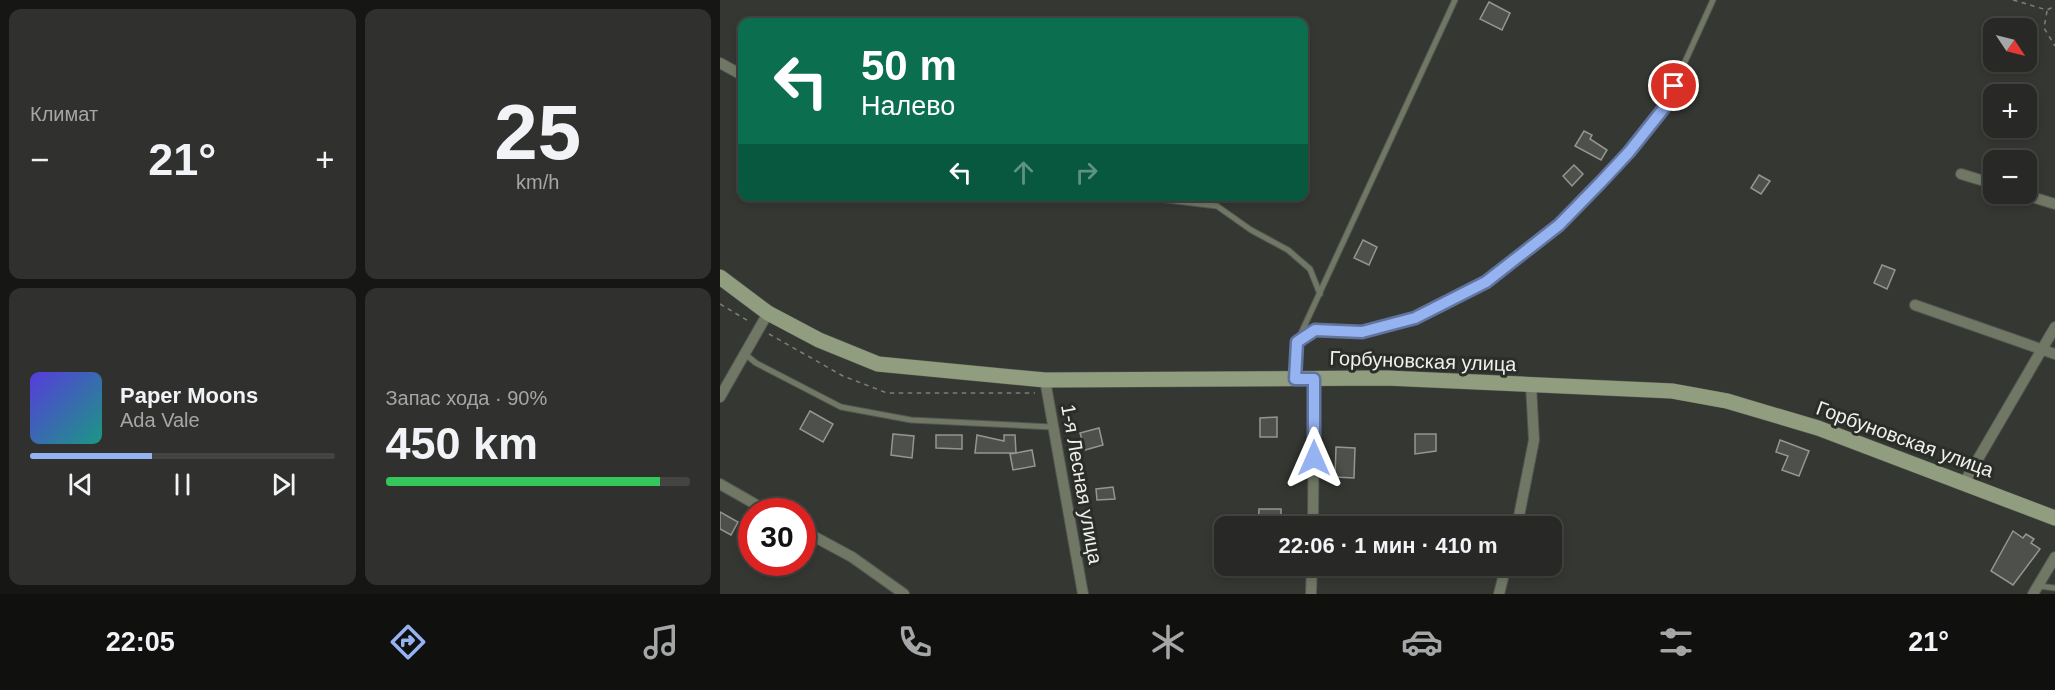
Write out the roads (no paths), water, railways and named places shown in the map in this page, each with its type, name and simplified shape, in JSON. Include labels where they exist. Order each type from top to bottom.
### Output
[{"type":"main road","name":"Горбуновская улица","points":[[720,277],[768,313],[819,340],[878,364],[1046,386],[1387,378],[1672,391],[1726,400],[1818,428],[2055,518]]},
{"type":"street","points":[[720,63],[738,73]]},
{"type":"street","points":[[1961,174],[1983,181]]},
{"type":"street","points":[[2037,199],[2055,204]]},
{"type":"street","points":[[1915,305],[2055,354]]},
{"type":"street","points":[[720,397],[768,313]]},
{"type":"street","points":[[1964,483],[2055,327]]},
{"type":"street","points":[[1313,516],[1314,379]]},
{"type":"street","points":[[1519,516],[1534,440],[1531,385]]},
{"type":"street","name":"1-я Лесная улица","points":[[1046,386],[1083,594]]},
{"type":"street","points":[[720,484],[744,498]]},
{"type":"street","points":[[816,537],[852,556],[904,594]]},
{"type":"street","points":[[2036,590],[2055,557]]},
{"type":"street","points":[[1311,594],[1312,576]]},
{"type":"street","points":[[1499,594],[1504,576]]},
{"type":"lane","points":[[1295,379],[1297,342],[1455,0]]},
{"type":"lane","points":[[1297,342],[1315,330],[1362,332],[1415,318],[1486,282],[1559,225],[1629,152],[1664,108],[1713,0]]},
{"type":"lane","points":[[1175,201],[1216,206],[1251,230],[1287,250],[1310,269],[1320,294]]},
{"type":"lane","points":[[745,354],[756,363],[841,406],[910,420],[1053,427]]},
{"type":"lane","points":[[2036,590],[2055,588]]}]
